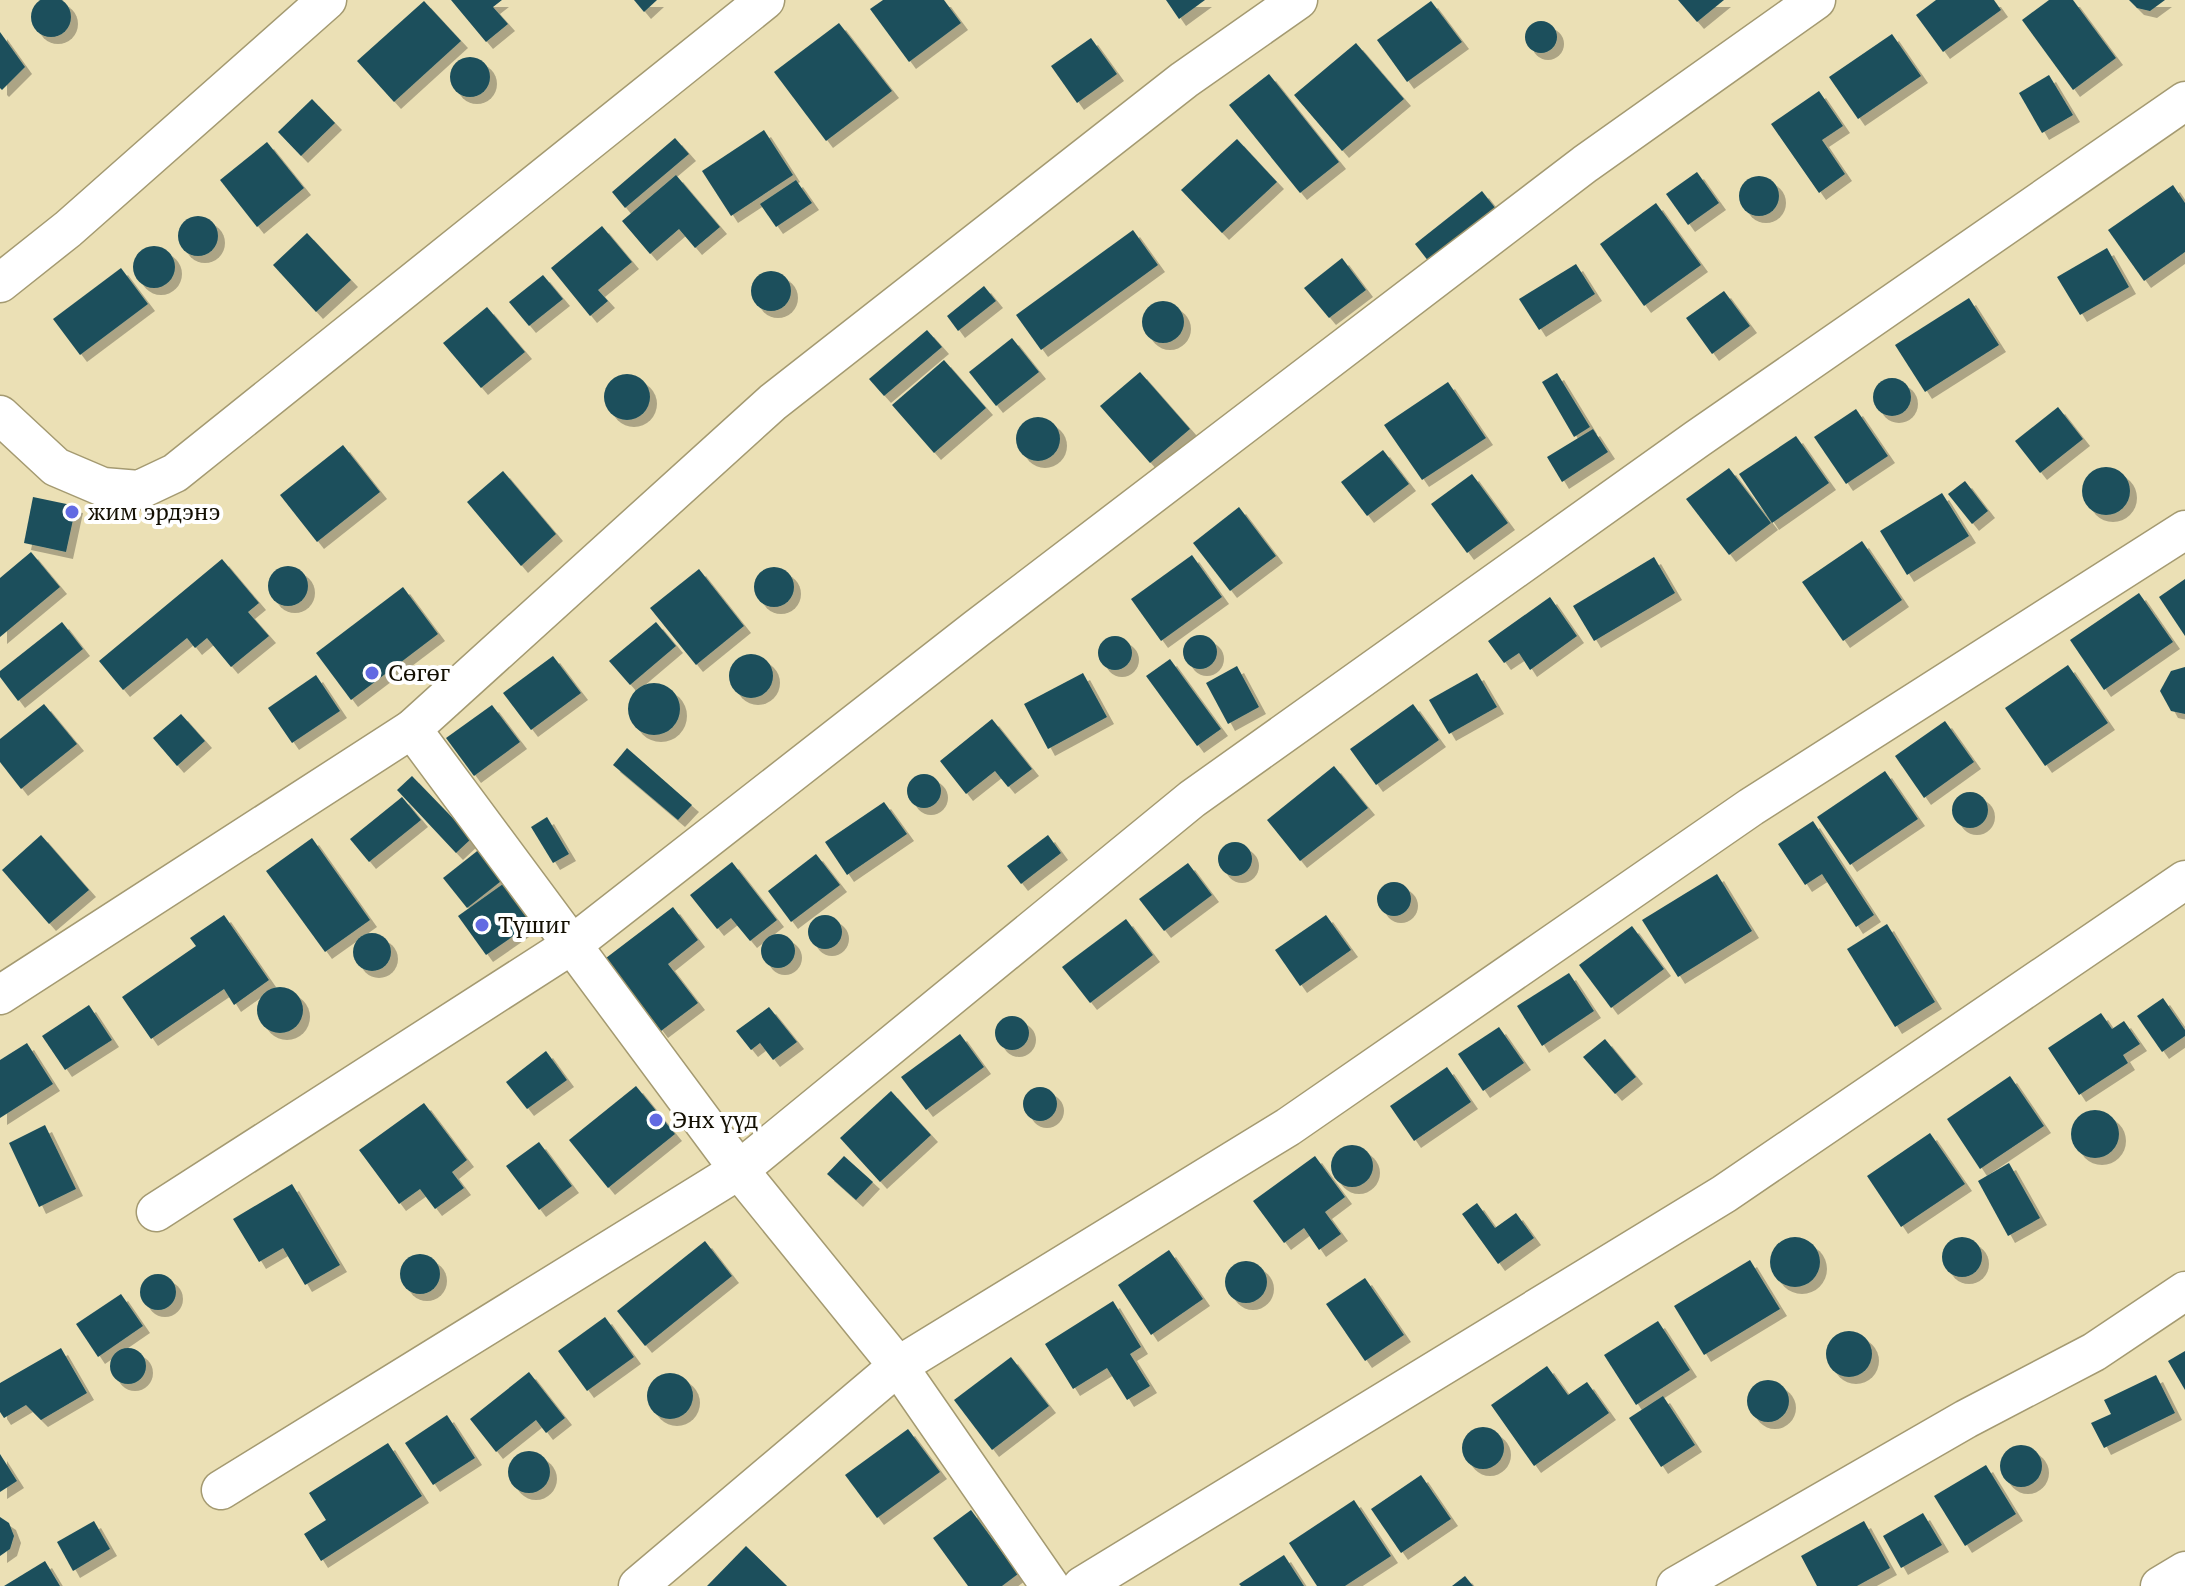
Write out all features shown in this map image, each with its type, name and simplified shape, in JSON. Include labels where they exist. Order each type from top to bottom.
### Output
[{"type":"street","points":[[0,283],[68,229],[327,0]]},
{"type":"street","points":[[0,415],[56,467],[103,487],[139,490],[175,473],[765,0]]},
{"type":"street","points":[[0,995],[412,729],[773,402],[1184,80],[1298,0]]},
{"type":"street","points":[[156,1212],[573,944],[976,629],[1572,174],[1816,0]]},
{"type":"street","points":[[221,1490],[739,1170],[1192,799],[1697,439],[2185,101]]},
{"type":"street","points":[[638,1586],[898,1366],[1288,1127],[1751,807],[2185,530]]},
{"type":"street","points":[[412,729],[739,1170],[898,1366],[1050,1586]]},
{"type":"street","points":[[1082,1586],[1724,1194],[2185,880]]},
{"type":"street","points":[[1676,1586],[1966,1419],[2094,1352],[2185,1291]]},
{"type":"street","points":[[2160,1586],[2185,1571]]},
{"type":"building","points":[[51,-3],[65,3],[71,17],[65,31],[51,37],[37,31],[31,17],[37,3]]},
{"type":"building","points":[[451,0],[502,0],[493,7],[508,24],[486,42]]},
{"type":"building","points":[[634,0],[657,0],[644,12]]},
{"type":"building","points":[[883,0],[944,0],[961,23],[909,62],[870,9]]},
{"type":"building","points":[[1166,0],[1205,0],[1179,19]]},
{"type":"building","points":[[1678,0],[1724,0],[1697,22]]},
{"type":"building","points":[[1936,0],[1994,0],[2001,10],[1943,52],[1916,15]]},
{"type":"building","points":[[2049,0],[2073,0],[2116,58],[2073,90],[2022,20]]},
{"type":"building","points":[[2129,0],[2165,0],[2150,11],[2137,8]]},
{"type":"building","points":[[424,1],[461,41],[394,102],[357,61]]},
{"type":"building","points":[[1431,1],[1462,42],[1407,82],[1377,40]]},
{"type":"building","points":[[1541,21],[1552,26],[1557,37],[1552,48],[1541,53],[1530,48],[1525,37],[1530,26]]},
{"type":"building","points":[[839,23],[892,91],[826,141],[774,72]]},
{"type":"building","points":[[0,32],[25,67],[2,90],[0,88]]},
{"type":"building","points":[[1892,34],[1921,76],[1858,119],[1829,77]]},
{"type":"building","points":[[1091,38],[1117,74],[1077,103],[1051,66]]},
{"type":"building","points":[[1356,43],[1404,99],[1342,151],[1294,95]]},
{"type":"building","points":[[470,57],[484,63],[490,77],[484,91],[470,97],[456,91],[450,77],[456,63]]},
{"type":"building","points":[[1269,74],[1339,162],[1300,193],[1229,105]]},
{"type":"building","points":[[2049,75],[2073,115],[2042,133],[2019,93]]},
{"type":"building","points":[[1819,91],[1843,126],[1822,140],[1845,174],[1819,193],[1771,124]]},
{"type":"building","points":[[312,99],[335,123],[301,156],[278,132]]},
{"type":"building","points":[[764,130],[793,175],[731,216],[702,171]]},
{"type":"building","points":[[675,138],[689,154],[625,208],[612,192]]},
{"type":"building","points":[[1237,139],[1277,182],[1222,233],[1181,190]]},
{"type":"building","points":[[267,142],[304,188],[257,227],[220,180]]},
{"type":"building","points":[[1697,172],[1719,203],[1688,225],[1666,194]]},
{"type":"building","points":[[676,175],[720,227],[695,248],[679,229],[650,254],[622,221]]},
{"type":"building","points":[[1759,176],[1773,182],[1779,196],[1773,210],[1759,216],[1745,210],[1739,196],[1745,182]]},
{"type":"building","points":[[796,180],[812,203],[776,227],[760,204]]},
{"type":"building","points":[[2173,185],[2185,203],[2185,252],[2144,281],[2108,230]]},
{"type":"building","points":[[1482,191],[1496,209],[1429,262],[1415,244]]},
{"type":"building","points":[[1656,203],[1701,265],[1644,306],[1600,244]]},
{"type":"building","points":[[198,216],[212,222],[218,236],[212,250],[198,256],[184,250],[178,236],[184,222]]},
{"type":"building","points":[[602,226],[632,262],[598,290],[608,301],[590,316],[551,268]]},
{"type":"building","points":[[1133,230],[1158,265],[1041,350],[1016,315]]},
{"type":"building","points":[[307,233],[351,280],[316,312],[273,265]]},
{"type":"building","points":[[154,246],[168,253],[175,267],[168,281],[154,288],[140,281],[133,267],[140,253]]},
{"type":"building","points":[[2107,248],[2129,287],[2080,315],[2057,277]]},
{"type":"building","points":[[1342,258],[1366,290],[1329,318],[1304,288]]},
{"type":"building","points":[[1576,264],[1595,294],[1539,330],[1519,299]]},
{"type":"building","points":[[121,268],[148,304],[80,355],[53,319]]},
{"type":"building","points":[[771,271],[785,277],[791,291],[785,305],[771,311],[757,305],[751,291],[757,277]]},
{"type":"building","points":[[543,275],[563,299],[529,326],[509,302]]},
{"type":"building","points":[[984,286],[996,301],[958,331],[947,316]]},
{"type":"building","points":[[1724,291],[1750,326],[1712,354],[1686,318]]},
{"type":"building","points":[[1969,298],[1999,345],[1925,392],[1895,345]]},
{"type":"building","points":[[1163,301],[1178,307],[1184,322],[1178,337],[1163,343],[1148,337],[1142,322],[1148,307]]},
{"type":"building","points":[[487,307],[525,352],[481,388],[443,343]]},
{"type":"building","points":[[927,330],[942,347],[884,396],[869,379]]},
{"type":"building","points":[[1012,338],[1039,372],[996,406],[969,372]]},
{"type":"building","points":[[944,360],[986,408],[934,453],[892,405]]},
{"type":"building","points":[[1140,372],[1190,429],[1150,463],[1100,406]]},
{"type":"building","points":[[1557,373],[1590,427],[1574,437],[1542,382]]},
{"type":"building","points":[[627,374],[636,375],[643,381],[649,388],[649,406],[643,413],[636,419],[627,420],[618,419],[611,413],[605,406],[604,397],[605,388],[611,381],[618,375]]},
{"type":"building","points":[[1892,378],[1906,383],[1911,397],[1906,411],[1892,416],[1878,411],[1873,397],[1878,383]]},
{"type":"building","points":[[1448,382],[1486,438],[1422,480],[1384,425]]},
{"type":"building","points":[[2058,407],[2083,439],[2040,473],[2015,441]]},
{"type":"building","points":[[1856,409],[1888,456],[1846,484],[1814,437]]},
{"type":"building","points":[[1038,417],[1053,424],[1060,439],[1053,454],[1038,461],[1023,454],[1016,439],[1023,424]]},
{"type":"building","points":[[1593,429],[1608,452],[1562,482],[1547,457]]},
{"type":"building","points":[[1796,436],[1829,483],[1772,523],[1739,474]]},
{"type":"building","points":[[343,445],[380,492],[317,542],[280,495]]},
{"type":"building","points":[[1383,450],[1409,484],[1367,516],[1341,482]]},
{"type":"building","points":[[2106,467],[2123,474],[2130,491],[2123,508],[2106,515],[2089,508],[2082,491],[2089,474]]},
{"type":"building","points":[[1729,468],[1771,523],[1729,555],[1686,499]]},
{"type":"building","points":[[503,471],[556,534],[521,566],[467,502]]},
{"type":"building","points":[[1472,474],[1508,523],[1467,553],[1431,504]]},
{"type":"building","points":[[1965,481],[1988,511],[1972,524],[1948,494]]},
{"type":"building","points":[[1942,493],[1969,536],[1907,575],[1880,531]]},
{"type":"building","points":[[33,497],[76,506],[66,552],[24,543]]},
{"type":"building","points":[[1239,507],[1276,556],[1230,591],[1193,543]]},
{"type":"building","points":[[1862,541],[1902,600],[1843,641],[1802,582]]},
{"type":"building","points":[[31,552],[60,587],[0,637],[0,578]]},
{"type":"building","points":[[1192,555],[1222,597],[1161,641],[1131,599]]},
{"type":"building","points":[[1654,557],[1675,593],[1594,641],[1573,606]]},
{"type":"building","points":[[222,559],[259,603],[248,612],[269,636],[231,667],[207,638],[195,648],[187,638],[123,690],[99,661]]},
{"type":"building","points":[[288,566],[302,572],[308,586],[302,600],[288,606],[274,600],[268,586],[274,572]]},
{"type":"building","points":[[774,567],[788,573],[794,587],[788,601],[774,607],[760,601],[754,587],[760,573]]},
{"type":"building","points":[[699,569],[744,626],[696,665],[650,608]]},
{"type":"building","points":[[2185,579],[2185,636],[2159,597]]},
{"type":"building","points":[[403,587],[438,634],[351,700],[316,653]]},
{"type":"building","points":[[2139,593],[2173,642],[2104,690],[2070,640]]},
{"type":"building","points":[[1550,597],[1577,636],[1530,670],[1519,653],[1504,663],[1488,641]]},
{"type":"building","points":[[62,622],[83,649],[18,701],[0,677],[0,671]]},
{"type":"building","points":[[656,622],[676,646],[630,685],[609,661]]},
{"type":"building","points":[[1200,635],[1212,640],[1217,652],[1212,664],[1200,669],[1188,664],[1183,652],[1188,640]]},
{"type":"building","points":[[1115,636],[1127,641],[1132,653],[1127,665],[1115,670],[1103,665],[1098,653],[1103,641]]},
{"type":"building","points":[[751,654],[766,661],[773,676],[766,691],[751,698],[736,691],[729,676],[736,661]]},
{"type":"building","points":[[553,656],[581,693],[531,730],[503,693]]},
{"type":"building","points":[[1170,659],[1221,729],[1197,746],[1146,676]]},
{"type":"building","points":[[2068,665],[2108,723],[2045,766],[2005,708]]},
{"type":"building","points":[[1237,666],[1259,707],[1228,724],[1206,683]]},
{"type":"building","points":[[2185,667],[2185,714],[2171,711],[2160,691],[2171,671]]},
{"type":"building","points":[[1083,673],[1107,717],[1048,749],[1024,704]]},
{"type":"building","points":[[1477,673],[1497,707],[1449,734],[1429,700]]},
{"type":"building","points":[[316,675],[340,711],[292,743],[268,708]]},
{"type":"building","points":[[654,683],[672,691],[680,709],[672,727],[654,735],[636,727],[628,709],[636,691]]},
{"type":"building","points":[[44,704],[77,744],[21,789],[0,762],[0,739]]},
{"type":"building","points":[[1413,704],[1439,740],[1376,785],[1350,749]]},
{"type":"building","points":[[492,705],[520,742],[474,776],[446,738]]},
{"type":"building","points":[[181,714],[205,741],[177,766],[153,738]]},
{"type":"building","points":[[992,719],[1032,769],[1008,787],[995,771],[966,794],[940,761]]},
{"type":"building","points":[[1945,721],[1974,762],[1924,798],[1895,756]]},
{"type":"building","points":[[627,748],[692,805],[678,820],[613,765]]},
{"type":"building","points":[[1334,766],[1368,808],[1300,861],[1267,820]]},
{"type":"building","points":[[1885,771],[1918,819],[1850,865],[1817,817]]},
{"type":"building","points":[[924,774],[936,779],[941,791],[936,803],[924,808],[912,803],[907,791],[912,779]]},
{"type":"building","points":[[412,776],[472,838],[456,853],[397,790]]},
{"type":"building","points":[[1970,792],[1983,797],[1988,810],[1983,823],[1970,828],[1957,823],[1952,810],[1957,797]]},
{"type":"building","points":[[402,797],[421,820],[369,862],[350,839]]},
{"type":"building","points":[[884,802],[907,834],[847,875],[825,842]]},
{"type":"building","points":[[547,817],[569,854],[553,863],[531,827]]},
{"type":"building","points":[[1813,821],[1874,915],[1856,927],[1822,874],[1805,885],[1778,844]]},
{"type":"building","points":[[41,835],[89,890],[49,924],[2,870]]},
{"type":"building","points":[[1048,835],[1061,853],[1021,884],[1007,866]]},
{"type":"building","points":[[312,838],[370,920],[325,952],[266,871]]},
{"type":"building","points":[[1235,842],[1247,847],[1252,859],[1247,871],[1235,876],[1223,871],[1218,859],[1223,847]]},
{"type":"building","points":[[481,848],[505,878],[467,908],[443,878]]},
{"type":"building","points":[[816,854],[840,885],[791,922],[768,891]]},
{"type":"building","points":[[732,862],[777,920],[750,941],[731,918],[717,929],[690,895]]},
{"type":"building","points":[[1188,863],[1212,895],[1164,931],[1139,899]]},
{"type":"building","points":[[1717,874],[1752,931],[1678,977],[1642,920]]},
{"type":"building","points":[[510,879],[538,919],[486,955],[458,916]]},
{"type":"building","points":[[1394,882],[1406,887],[1411,899],[1406,911],[1394,916],[1382,911],[1377,899],[1382,887]]},
{"type":"building","points":[[673,907],[698,940],[668,964],[698,1003],[661,1031],[606,958]]},
{"type":"building","points":[[224,915],[269,980],[234,1005],[224,989],[151,1039],[122,997],[196,946],[190,938]]},
{"type":"building","points":[[825,915],[837,920],[842,932],[837,944],[825,949],[813,944],[808,932],[813,920]]},
{"type":"building","points":[[1326,915],[1351,950],[1300,986],[1275,950]]},
{"type":"building","points":[[1126,919],[1153,955],[1090,1003],[1062,967]]},
{"type":"building","points":[[1887,924],[1935,1002],[1895,1027],[1847,949]]},
{"type":"building","points":[[1632,926],[1664,969],[1611,1008],[1579,965]]},
{"type":"building","points":[[372,933],[385,939],[391,952],[385,965],[372,971],[359,965],[353,952],[359,939]]},
{"type":"building","points":[[778,934],[790,939],[795,951],[790,963],[778,968],[766,963],[761,951],[766,939]]},
{"type":"building","points":[[1569,973],[1594,1011],[1542,1046],[1517,1006]]},
{"type":"building","points":[[280,987],[296,994],[303,1010],[296,1026],[280,1033],[264,1026],[257,1010],[264,994]]},
{"type":"building","points":[[2163,998],[2185,1030],[2185,1036],[2162,1052],[2137,1016]]},
{"type":"building","points":[[89,1005],[112,1040],[65,1070],[42,1036]]},
{"type":"building","points":[[769,1007],[797,1042],[773,1060],[760,1043],[751,1050],[736,1031]]},
{"type":"building","points":[[2101,1013],[2112,1029],[2124,1021],[2140,1044],[2123,1055],[2128,1063],[2079,1095],[2048,1048]]},
{"type":"building","points":[[1012,1016],[1024,1021],[1029,1033],[1024,1045],[1012,1050],[1000,1045],[995,1033],[1000,1021]]},
{"type":"building","points":[[1499,1027],[1524,1063],[1483,1091],[1458,1054]]},
{"type":"building","points":[[960,1034],[984,1067],[926,1110],[901,1077]]},
{"type":"building","points":[[1605,1039],[1636,1077],[1615,1094],[1583,1057]]},
{"type":"building","points":[[27,1043],[53,1084],[0,1118],[0,1060]]},
{"type":"building","points":[[546,1051],[567,1080],[527,1109],[506,1082]]},
{"type":"building","points":[[1447,1067],[1471,1102],[1414,1141],[1390,1106]]},
{"type":"building","points":[[2010,1076],[2044,1126],[1980,1169],[1947,1119]]},
{"type":"building","points":[[636,1086],[675,1134],[608,1188],[569,1140]]},
{"type":"building","points":[[1040,1087],[1052,1092],[1057,1104],[1052,1116],[1040,1121],[1028,1116],[1023,1104],[1028,1092]]},
{"type":"building","points":[[891,1091],[931,1135],[880,1182],[840,1138]]},
{"type":"building","points":[[424,1103],[467,1160],[452,1172],[464,1188],[435,1209],[420,1189],[399,1204],[359,1150]]},
{"type":"building","points":[[2095,1110],[2112,1117],[2119,1134],[2112,1151],[2095,1158],[2078,1151],[2071,1134],[2078,1117]]},
{"type":"building","points":[[45,1125],[76,1189],[39,1207],[9,1143]]},
{"type":"building","points":[[1930,1133],[1965,1184],[1901,1227],[1867,1176]]},
{"type":"building","points":[[539,1142],[572,1186],[539,1210],[506,1166]]},
{"type":"building","points":[[1352,1145],[1367,1151],[1373,1166],[1367,1181],[1352,1187],[1337,1181],[1331,1166],[1337,1151]]},
{"type":"building","points":[[844,1156],[873,1182],[856,1200],[827,1174]]},
{"type":"building","points":[[1315,1156],[1345,1197],[1325,1212],[1341,1234],[1319,1250],[1304,1228],[1284,1243],[1253,1201]]},
{"type":"building","points":[[2009,1163],[2040,1218],[2008,1236],[1978,1181]]},
{"type":"building","points":[[292,1184],[340,1265],[305,1285],[283,1248],[259,1262],[233,1219]]},
{"type":"building","points":[[1477,1203],[1495,1228],[1516,1213],[1534,1238],[1498,1264],[1462,1214]]},
{"type":"building","points":[[1795,1237],[1813,1244],[1820,1262],[1813,1280],[1795,1287],[1777,1280],[1770,1262],[1777,1244]]},
{"type":"building","points":[[1962,1237],[1976,1243],[1982,1257],[1976,1271],[1962,1277],[1948,1271],[1942,1257],[1948,1243]]},
{"type":"building","points":[[705,1241],[732,1276],[645,1346],[617,1311]]},
{"type":"building","points":[[1169,1250],[1203,1299],[1151,1335],[1118,1285]]},
{"type":"building","points":[[420,1254],[434,1260],[440,1274],[434,1288],[420,1294],[406,1288],[400,1274],[406,1260]]},
{"type":"building","points":[[1750,1260],[1780,1309],[1704,1355],[1674,1306]]},
{"type":"building","points":[[1246,1261],[1261,1267],[1267,1282],[1261,1297],[1246,1303],[1231,1297],[1225,1282],[1231,1267]]},
{"type":"building","points":[[158,1274],[171,1279],[176,1292],[171,1305],[158,1310],[145,1305],[140,1292],[145,1279]]},
{"type":"building","points":[[1365,1278],[1404,1335],[1365,1361],[1326,1304]]},
{"type":"building","points":[[121,1294],[143,1326],[98,1357],[76,1324]]},
{"type":"building","points":[[1113,1301],[1141,1347],[1130,1354],[1150,1386],[1127,1400],[1107,1368],[1073,1389],[1045,1344]]},
{"type":"building","points":[[605,1317],[634,1357],[587,1391],[558,1351]]},
{"type":"building","points":[[1658,1321],[1690,1370],[1636,1405],[1604,1355]]},
{"type":"building","points":[[1849,1331],[1865,1338],[1872,1354],[1865,1370],[1849,1377],[1833,1370],[1826,1354],[1833,1338]]},
{"type":"building","points":[[61,1348],[87,1393],[41,1420],[26,1405],[4,1418],[0,1412],[0,1383]]},
{"type":"building","points":[[128,1348],[141,1353],[146,1366],[141,1379],[128,1384],[115,1379],[110,1366],[115,1353]]},
{"type":"building","points":[[2185,1351],[2185,1390],[2168,1361]]},
{"type":"building","points":[[1011,1357],[1049,1406],[992,1450],[954,1400]]},
{"type":"building","points":[[1547,1366],[1568,1395],[1587,1382],[1609,1413],[1534,1466],[1491,1405]]},
{"type":"building","points":[[529,1372],[565,1418],[546,1433],[536,1420],[496,1452],[470,1419]]},
{"type":"building","points":[[670,1373],[686,1380],[693,1396],[686,1412],[670,1419],[654,1412],[647,1396],[654,1380]]},
{"type":"building","points":[[2156,1375],[2175,1413],[2104,1448],[2091,1423],[2111,1414],[2104,1400]]},
{"type":"building","points":[[1768,1380],[1783,1386],[1789,1401],[1783,1416],[1768,1422],[1753,1416],[1747,1401],[1753,1386]]},
{"type":"building","points":[[1663,1396],[1695,1445],[1661,1467],[1629,1418]]},
{"type":"building","points":[[447,1415],[475,1458],[433,1485],[405,1443]]},
{"type":"building","points":[[1483,1427],[1498,1433],[1504,1448],[1498,1463],[1483,1469],[1468,1463],[1462,1448],[1468,1433]]},
{"type":"building","points":[[908,1429],[940,1472],[877,1518],[845,1475]]},
{"type":"building","points":[[388,1443],[422,1496],[321,1561],[304,1534],[326,1520],[309,1493]]},
{"type":"building","points":[[2021,1445],[2036,1451],[2042,1466],[2036,1481],[2021,1487],[2006,1481],[2000,1466],[2006,1451]]},
{"type":"building","points":[[529,1451],[544,1457],[550,1472],[544,1487],[529,1493],[514,1487],[508,1472],[514,1457]]},
{"type":"building","points":[[0,1454],[17,1481],[0,1492]]},
{"type":"building","points":[[1986,1465],[2016,1514],[1965,1546],[1934,1496]]},
{"type":"building","points":[[1421,1475],[1451,1519],[1401,1553],[1371,1509]]},
{"type":"building","points":[[1354,1500],[1391,1556],[1345,1586],[1317,1586],[1289,1543]]},
{"type":"building","points":[[971,1510],[1018,1574],[1002,1586],[968,1586],[933,1538]]},
{"type":"building","points":[[1923,1513],[1942,1545],[1901,1568],[1883,1536]]},
{"type":"building","points":[[0,1517],[9,1523],[14,1536],[10,1549],[0,1556]]},
{"type":"building","points":[[94,1521],[110,1549],[73,1571],[57,1542]]},
{"type":"building","points":[[1864,1521],[1890,1568],[1857,1586],[1817,1586],[1801,1556]]},
{"type":"building","points":[[746,1546],[787,1586],[707,1586]]},
{"type":"building","points":[[1284,1555],[1304,1586],[1239,1584]]},
{"type":"building","points":[[45,1561],[60,1586],[4,1586]]},
{"type":"building","points":[[1465,1576],[1473,1586],[1452,1586]]},
{"type":"place","name":"жим эрдэнэ","points":[[72,512]]},
{"type":"place","name":"Сөгөг","points":[[372,673]]},
{"type":"place","name":"Түшиг","points":[[482,925]]},
{"type":"place","name":"Энх үүд","points":[[656,1120]]}]
